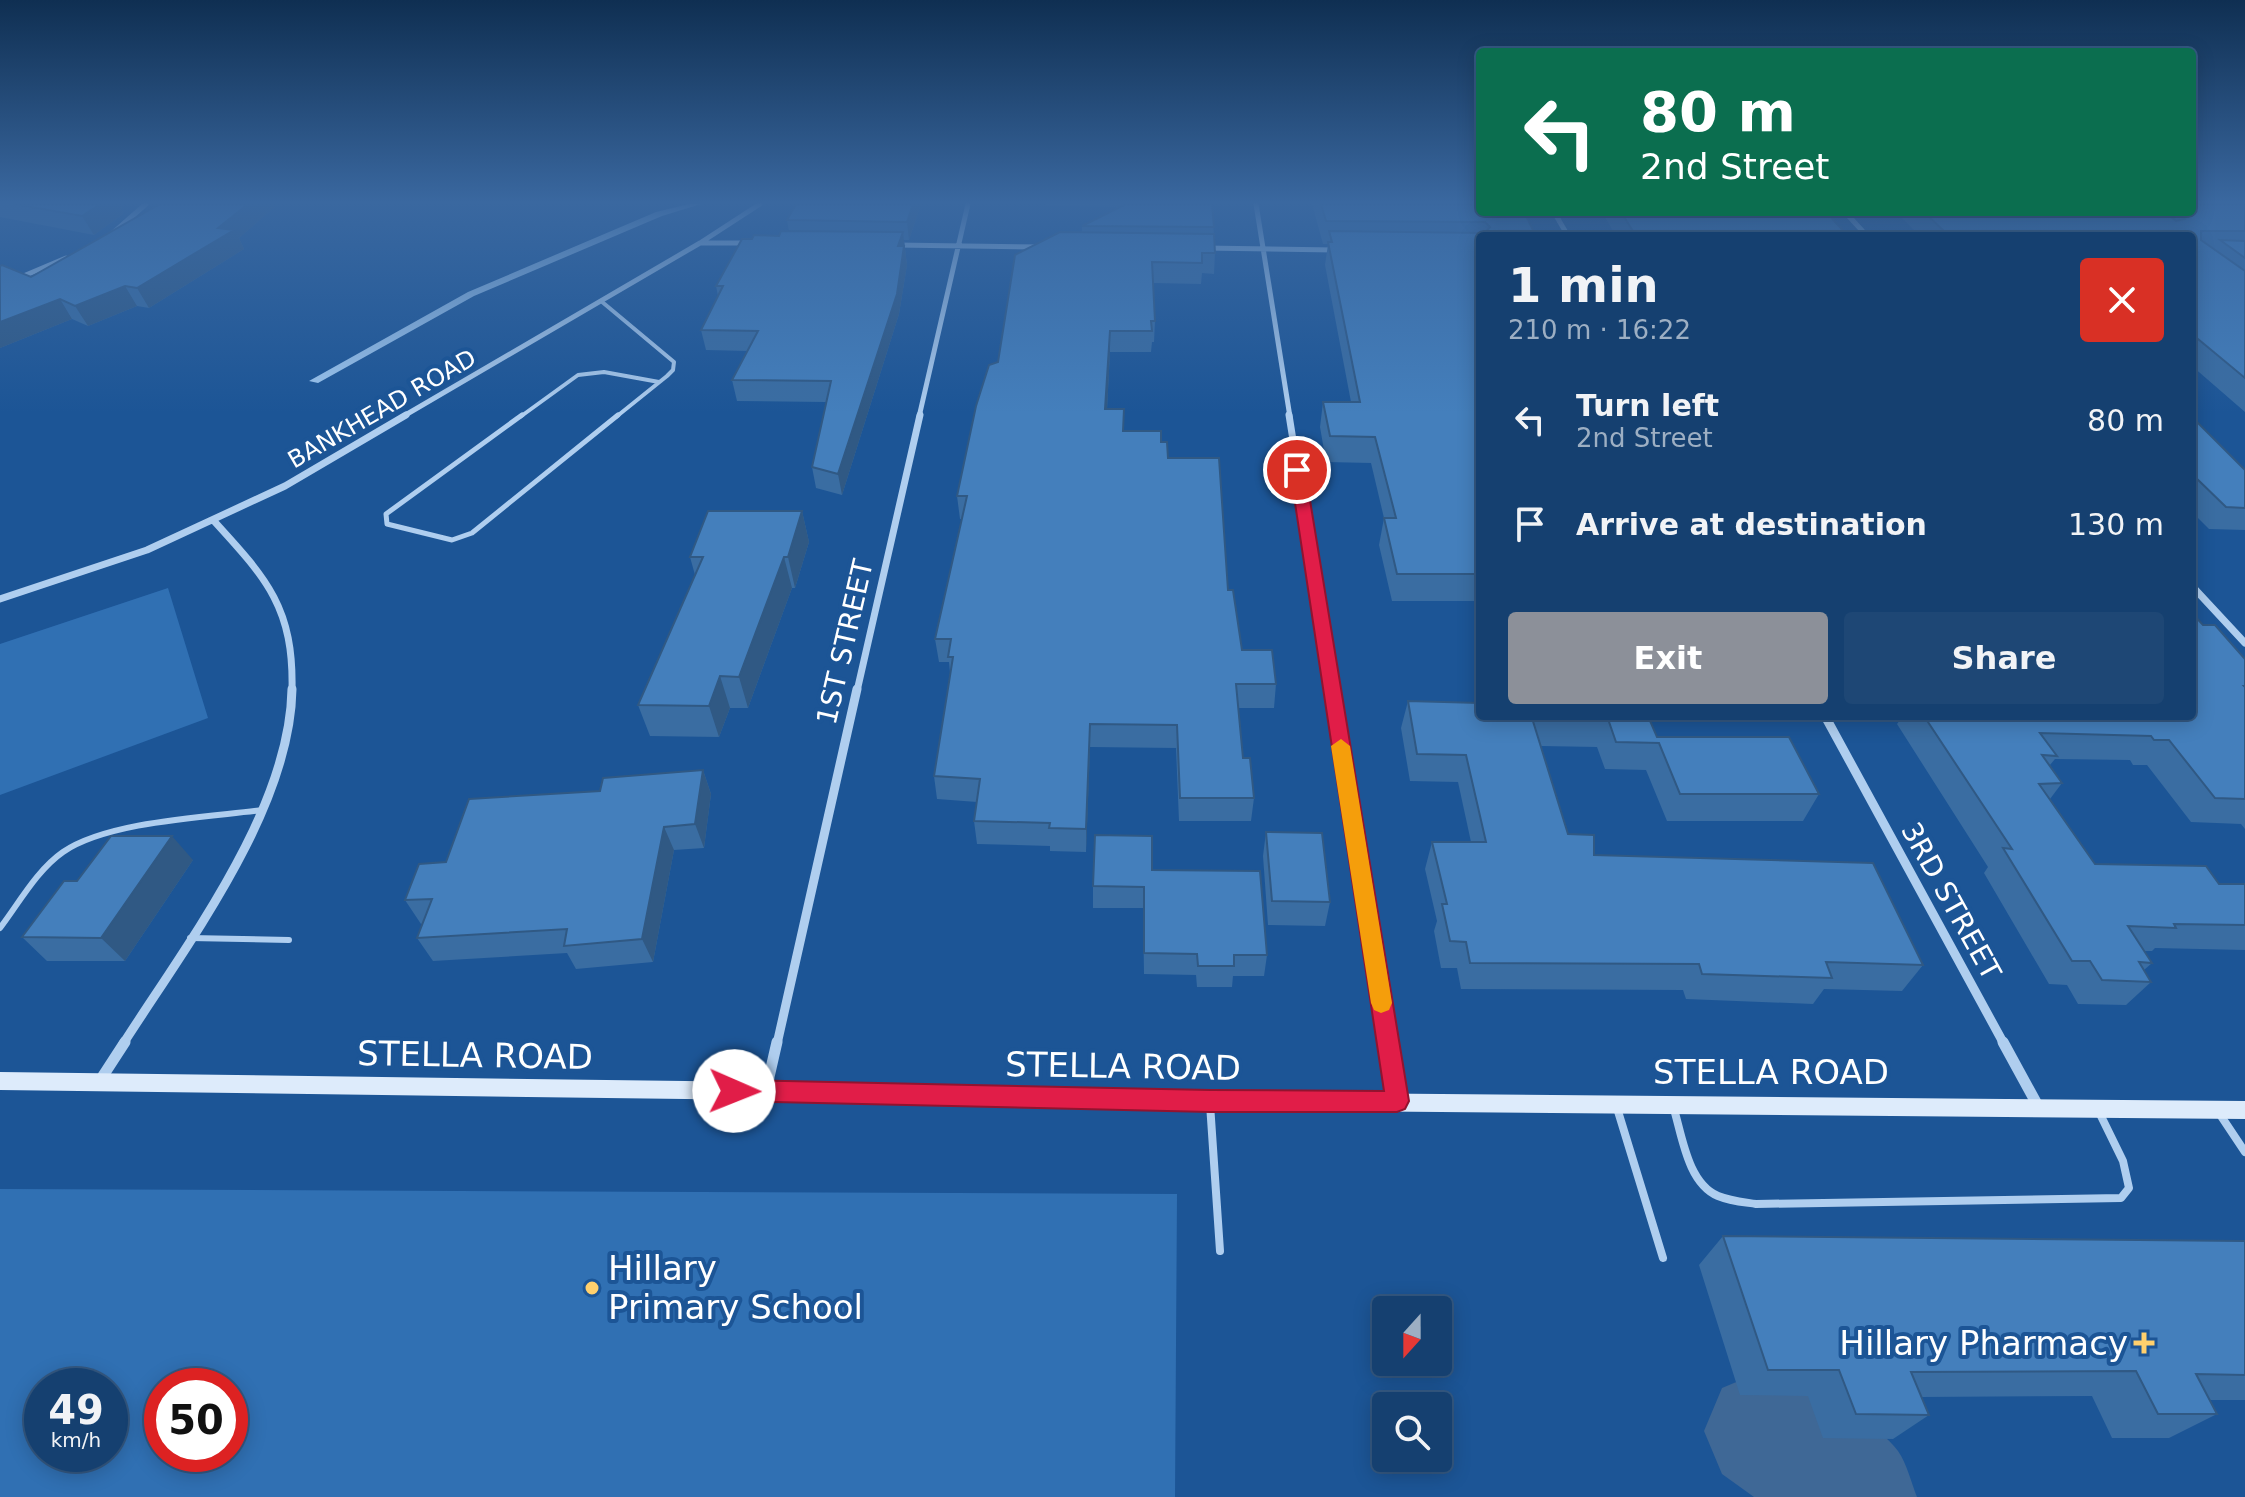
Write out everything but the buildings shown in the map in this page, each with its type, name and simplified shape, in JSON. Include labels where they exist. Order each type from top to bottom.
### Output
[{"type":"main road","name":"STELLA ROAD","points":[[0,1081],[766,1091],[1210,1101],[2245,1110]]},
{"type":"street","points":[[0,286],[27,274]]},
{"type":"street","name":"BANKHEAD ROAD","points":[[0,599],[97,568],[214,521],[297,479],[647,274]]},
{"type":"street","name":"1ST STREET","points":[[766,1091],[951,274]]},
{"type":"street","points":[[1268,274],[1397,1101]]},
{"type":"street","points":[[99,1082],[267,809],[287,744],[294,703],[292,655],[278,599],[247,556],[214,521]]},
{"type":"street","points":[[2196,590],[2245,643]]},
{"type":"street","name":"3RD STREET","points":[[1827,720],[2038,1106]]},
{"type":"lane","points":[[601,301],[674,362],[673,370],[659,382],[462,539],[452,540],[387,524],[384,520],[386,514],[578,375],[604,372],[659,382]]},
{"type":"lane","points":[[0,928],[53,861],[75,844],[121,831],[267,809]]},
{"type":"lane","points":[[190,938],[289,940]]},
{"type":"lane","points":[[1210,1101],[1220,1251]]},
{"type":"lane","points":[[1616,1103],[1663,1258]]},
{"type":"lane","points":[[1672,1103],[1697,1177],[1711,1192],[1722,1198],[1756,1204],[2121,1198],[2129,1188],[2128,1173],[2097,1107]]},
{"type":"lane","points":[[2217,1110],[2245,1152]]},
{"type":"shaded area","points":[[168,588],[208,718],[0,795],[0,644]]},
{"type":"shaded area","name":"Hillary Primary School","points":[[0,1189],[1177,1194],[1175,1497],[0,1497]]},
{"type":"waterway","points":[[314,381],[471,294],[518,274]]},
{"type":"waterway","points":[[1765,1431],[1841,1482],[1854,1497]]},
{"type":"slow traffic","points":[[1341,746],[1381,1003]]},
{"type":"place","name":"Hillary Primary School","points":[[592,1288]]},
{"type":"place","name":"Hillary Pharmacy","points":[[2144,1343]]},
{"type":"route","points":[[734,1091],[1210,1101],[1397,1101],[1297,470]]}]
